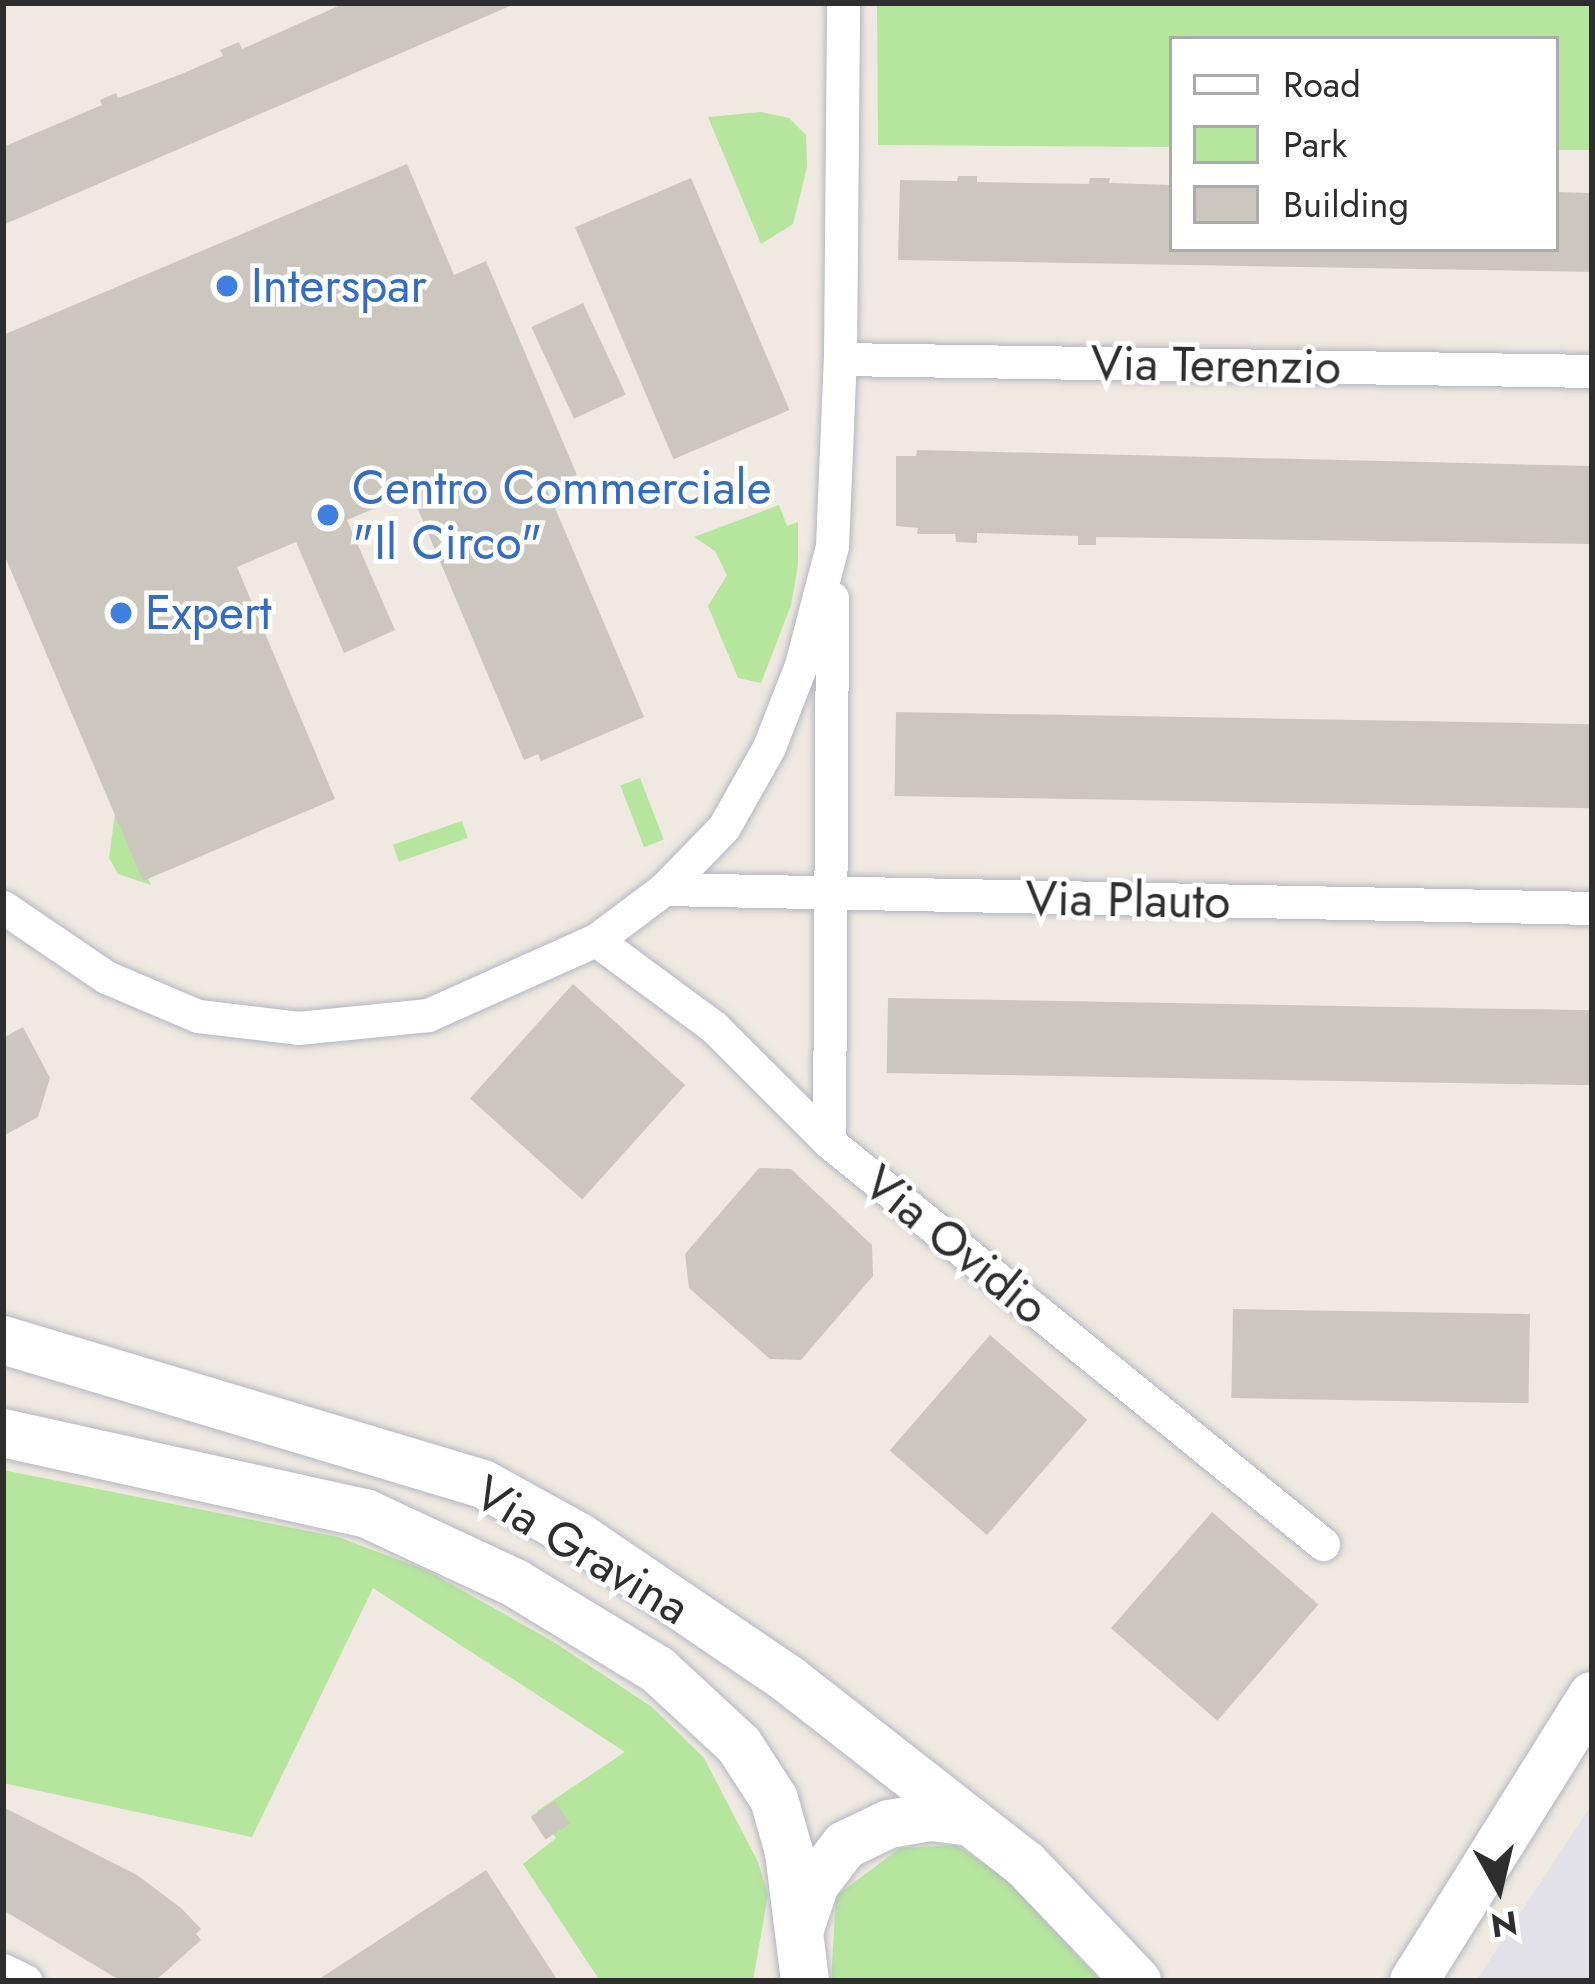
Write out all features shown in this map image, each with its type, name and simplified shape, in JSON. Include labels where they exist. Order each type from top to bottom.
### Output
[{"type":"main road","name":"Via Gravina","points":[[3,1340],[483,1484],[579,1538],[788,1679],[1025,1864],[1137,1981]]},
{"type":"main road","name":"Via Gravina","points":[[3,1432],[367,1514],[515,1582],[658,1670],[740,1744],[774,1799],[788,1852],[803,1969]]},
{"type":"main road","points":[[1414,1981],[1592,1696]]},
{"type":"main road","name":"Via Gravina","points":[[803,1969],[814,1884],[845,1845],[889,1824],[931,1817],[971,1822]]},
{"type":"street","points":[[829,1142],[832,546],[840,359],[843,3]]},
{"type":"street","name":"Via Terenzio","points":[[840,359],[1592,371]]},
{"type":"street","points":[[4,908],[106,976],[198,1016],[298,1028],[428,1015],[596,940],[664,889],[724,827],[769,747],[802,665],[832,546]]},
{"type":"street","name":"Via Plauto","points":[[664,889],[1592,908]]},
{"type":"street","name":"Via Ovidio","points":[[596,940],[714,1027],[829,1142],[1323,1544]]},
{"type":"street","points":[[3,1970],[26,1981]]},
{"type":"shaded area","points":[[1592,1804],[1592,1981],[1476,1981]]},
{"type":"green space","points":[[877,3],[1592,3],[1592,150],[1559,150],[1559,36],[1169,36],[1169,147],[878,145]]},
{"type":"green space","points":[[761,112],[789,118],[806,135],[807,167],[793,224],[761,244],[708,117]]},
{"type":"green space","points":[[779,505],[787,526],[798,522],[798,565],[791,605],[761,683],[738,678],[708,606],[727,575],[715,551],[694,537]]},
{"type":"green space","points":[[640,778],[664,840],[644,847],[620,786]]},
{"type":"green space","points":[[116,807],[151,885],[118,874],[109,858]]},
{"type":"green space","points":[[462,821],[468,838],[399,862],[393,845]]},
{"type":"green space","points":[[3,1470],[338,1537],[426,1570],[552,1641],[652,1707],[704,1758],[758,1862],[768,1894],[753,1981],[600,1981],[523,1864],[556,1838],[537,1811],[625,1752],[373,1588],[252,1837],[3,1783]]},
{"type":"green space","points":[[956,1845],[1003,1876],[1101,1981],[831,1981],[836,1896],[900,1848]]},
{"type":"building","points":[[345,3],[517,3],[3,225],[3,147],[102,105],[100,100],[116,93],[118,98],[179,75],[223,56],[220,50],[239,42],[242,49]]},
{"type":"building","points":[[407,164],[454,275],[486,261],[577,475],[547,489],[644,717],[541,761],[538,754],[524,760],[411,493],[347,520],[395,630],[344,653],[296,542],[237,567],[335,799],[143,881],[3,552],[3,335]]},
{"type":"building","points":[[958,176],[977,176],[977,182],[1089,184],[1090,178],[1110,178],[1109,183],[1169,185],[1169,252],[1559,252],[1559,192],[1592,193],[1592,272],[898,260],[900,180],[957,181]]},
{"type":"building","points":[[691,178],[789,410],[673,459],[575,227]]},
{"type":"building","points":[[583,303],[626,395],[574,419],[531,327]]},
{"type":"building","points":[[917,450],[1592,466],[1592,544],[1096,537],[1096,545],[1078,545],[1078,536],[977,533],[977,543],[956,542],[955,534],[917,534],[918,528],[896,526],[896,456],[916,456]]},
{"type":"building","points":[[896,712],[1592,724],[1590,808],[895,796]]},
{"type":"building","points":[[573,984],[685,1085],[582,1199],[470,1098]]},
{"type":"building","points":[[888,998],[1592,1010],[1591,1085],[887,1073]]},
{"type":"building","points":[[23,1027],[50,1078],[38,1117],[3,1136],[3,1038]]},
{"type":"building","points":[[759,1168],[791,1169],[872,1245],[873,1276],[801,1360],[770,1359],[689,1288],[685,1254]]},
{"type":"building","points":[[1233,1309],[1530,1314],[1528,1403],[1231,1398]]},
{"type":"building","points":[[990,1335],[1087,1420],[987,1535],[890,1450]]},
{"type":"building","points":[[1212,1512],[1318,1605],[1217,1721],[1111,1628]]},
{"type":"building","points":[[555,1801],[570,1824],[545,1839],[531,1817]]},
{"type":"building","points":[[3,1807],[137,1875],[181,1908],[201,1929],[196,1934],[201,1940],[155,1981],[121,1981],[3,1910]]},
{"type":"building","points":[[486,1870],[558,1981],[316,1981]]},
{"type":"place","name":"Interspar","points":[[227,286]]},
{"type":"place","name":"Centro Commerciale \"Il Circo\"","points":[[328,515]]},
{"type":"place","name":"Expert","points":[[121,613]]}]
